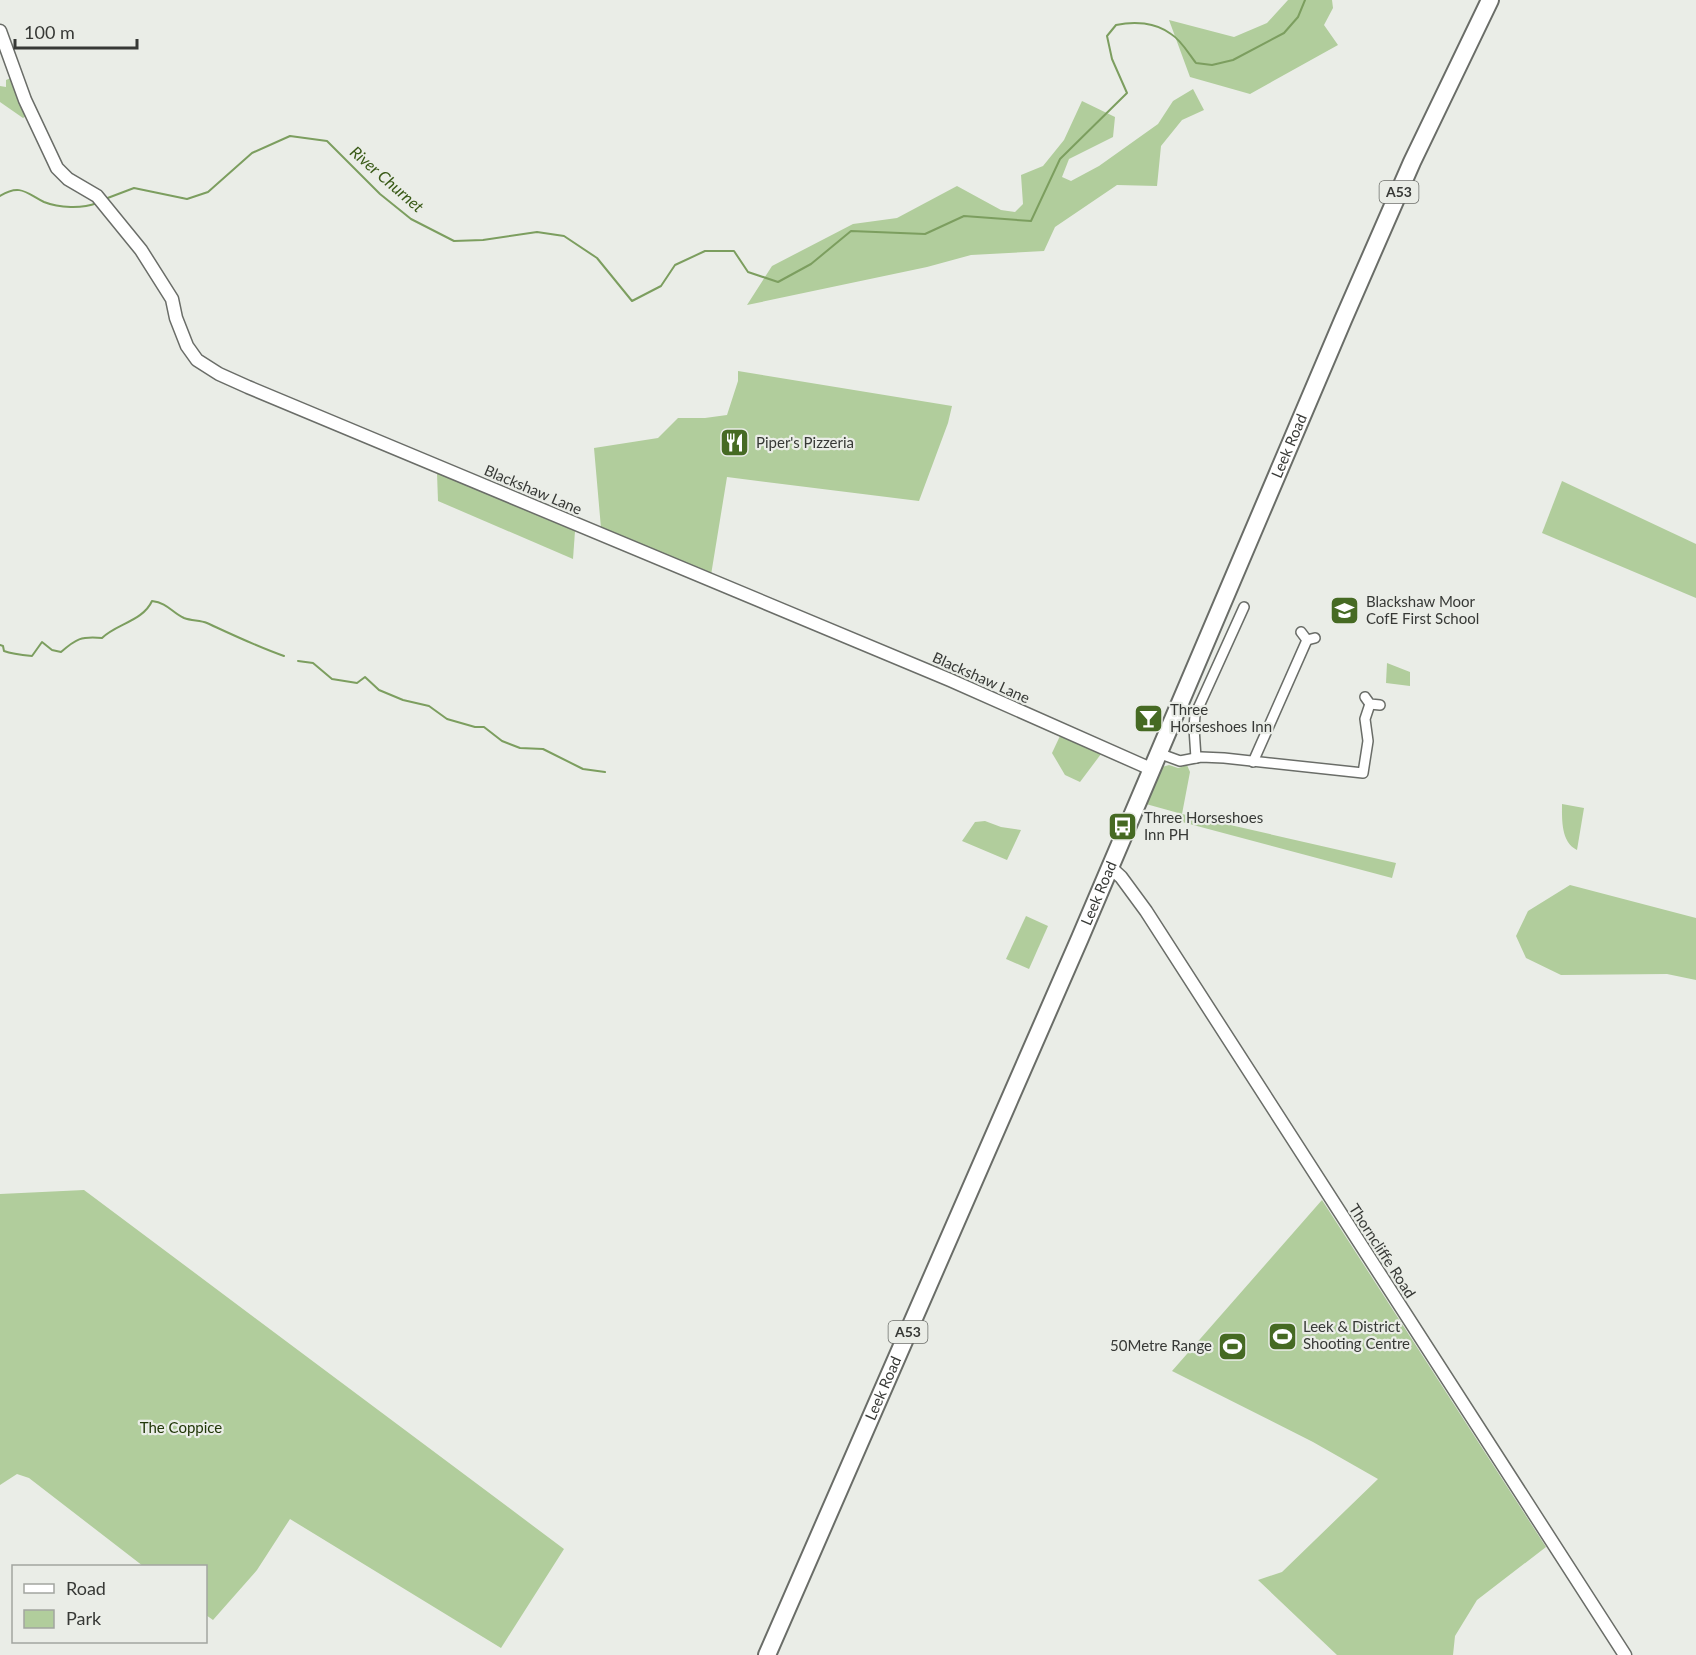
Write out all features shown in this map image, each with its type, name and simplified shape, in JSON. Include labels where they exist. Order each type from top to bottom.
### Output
[{"type":"highway","name":"Leek Road","points":[[767,1655],[1110,867],[1408,172],[1490,0]]},
{"type":"street","name":"Blackshaw Lane","points":[[0,32],[25,100],[57,168],[68,179],[101,201],[141,250],[172,299],[176,318],[197,360],[219,374],[950,680],[1151,769]]},
{"type":"street","points":[[1196,758],[1195,715],[1245,609]]},
{"type":"street","points":[[1253,762],[1307,637]]},
{"type":"street","points":[[1158,753],[1180,761],[1196,758],[1363,773],[1368,741],[1365,718],[1372,702]]},
{"type":"street","name":"Thorncliffe Road","points":[[1110,867],[1121,877],[1146,911],[1625,1655]]},
{"type":"green space","points":[[1288,0],[1332,0],[1333,8],[1324,25],[1338,45],[1250,94],[1190,77],[1169,20],[1234,37],[1267,23]]},
{"type":"green space","points":[[13,77],[28,115],[23,118],[0,102],[0,86],[6,87],[6,80]]},
{"type":"green space","points":[[1193,89],[1204,110],[1182,120],[1161,146],[1157,186],[1117,185],[1055,227],[1044,251],[971,255],[927,267],[747,305],[772,266],[853,224],[897,218],[957,186],[1001,210],[1015,212],[1023,204],[1021,175],[1043,166],[1064,140],[1082,101],[1115,117],[1113,137],[1069,159],[1062,177],[1071,181],[1099,166],[1158,124],[1173,101]]},
{"type":"green space","points":[[738,371],[952,406],[919,501],[727,477],[711,575],[601,528],[594,448],[658,438],[678,418],[727,415],[738,381]]},
{"type":"green space","points":[[437,473],[575,531],[573,559],[438,501]]},
{"type":"green space","points":[[1562,481],[1696,544],[1696,598],[1542,533]]},
{"type":"green space","points":[[1387,663],[1410,672],[1410,686],[1386,683]]},
{"type":"green space","points":[[1060,736],[1101,754],[1080,782],[1065,775],[1052,753]]},
{"type":"green space","points":[[1169,765],[1178,768],[1187,765],[1190,772],[1182,814],[1146,804],[1162,767]]},
{"type":"green space","points":[[1562,804],[1584,808],[1577,850],[1565,836]]},
{"type":"green space","points":[[1182,814],[1396,863],[1392,878],[1182,822]]},
{"type":"green space","points":[[985,821],[1001,827],[1021,830],[1007,860],[962,841],[975,822]]},
{"type":"green space","points":[[1570,885],[1696,918],[1696,980],[1667,974],[1561,975],[1526,958],[1516,936],[1528,911]]},
{"type":"green space","points":[[1026,916],[1048,926],[1029,969],[1006,959]]},
{"type":"green space","name":"The Coppice","points":[[84,1190],[564,1549],[501,1648],[290,1519],[257,1570],[213,1620],[207,1616],[207,1565],[142,1565],[29,1478],[17,1474],[0,1485],[0,1194]]},
{"type":"green space","points":[[1322,1200],[1546,1547],[1477,1600],[1455,1636],[1453,1655],[1337,1655],[1258,1580],[1282,1572],[1378,1479],[1313,1442],[1172,1371]]},
{"type":"waterway","name":"River Churnet","points":[[105,199],[134,188],[187,199],[208,192],[252,153],[290,136],[327,141],[380,194],[411,219],[454,241],[483,240],[537,232],[564,236],[597,258],[632,301],[661,286],[675,265],[705,251],[734,251],[748,272],[778,282],[811,264],[851,231],[925,234],[964,216],[1031,221],[1060,159],[1127,93],[1112,59],[1107,36],[1116,25],[1137,23],[1158,27],[1178,40],[1196,63],[1212,65],[1233,60],[1284,33],[1298,17],[1305,0]]},
{"type":"waterway","name":"River Churnet","points":[[0,196],[13,190],[19,190],[56,206],[78,207],[97,203]]},
{"type":"waterway","points":[[0,645],[3,646],[4,651],[32,656],[42,642],[52,650],[61,652],[79,639],[102,638],[136,618],[148,608],[152,601],[166,606],[184,618],[207,623],[284,656]]},
{"type":"waterway","points":[[298,661],[313,663],[332,679],[357,683],[365,677],[379,690],[403,700],[429,706],[447,719],[475,727],[484,727],[502,741],[520,748],[543,749],[583,769],[605,772]]},
{"type":"place","name":"Piper's Pizzeria","points":[[735,443]]},
{"type":"place","name":"Blackshaw Moor CofE First School","points":[[1345,611]]},
{"type":"place","name":"Three Horseshoes Inn","points":[[1149,719]]},
{"type":"place","name":"Three Horseshoes Inn PH","points":[[1123,827]]},
{"type":"place","name":"Leek & District Shooting Centre","points":[[1282,1336]]},
{"type":"place","name":"50Metre Range","points":[[1233,1346]]}]
